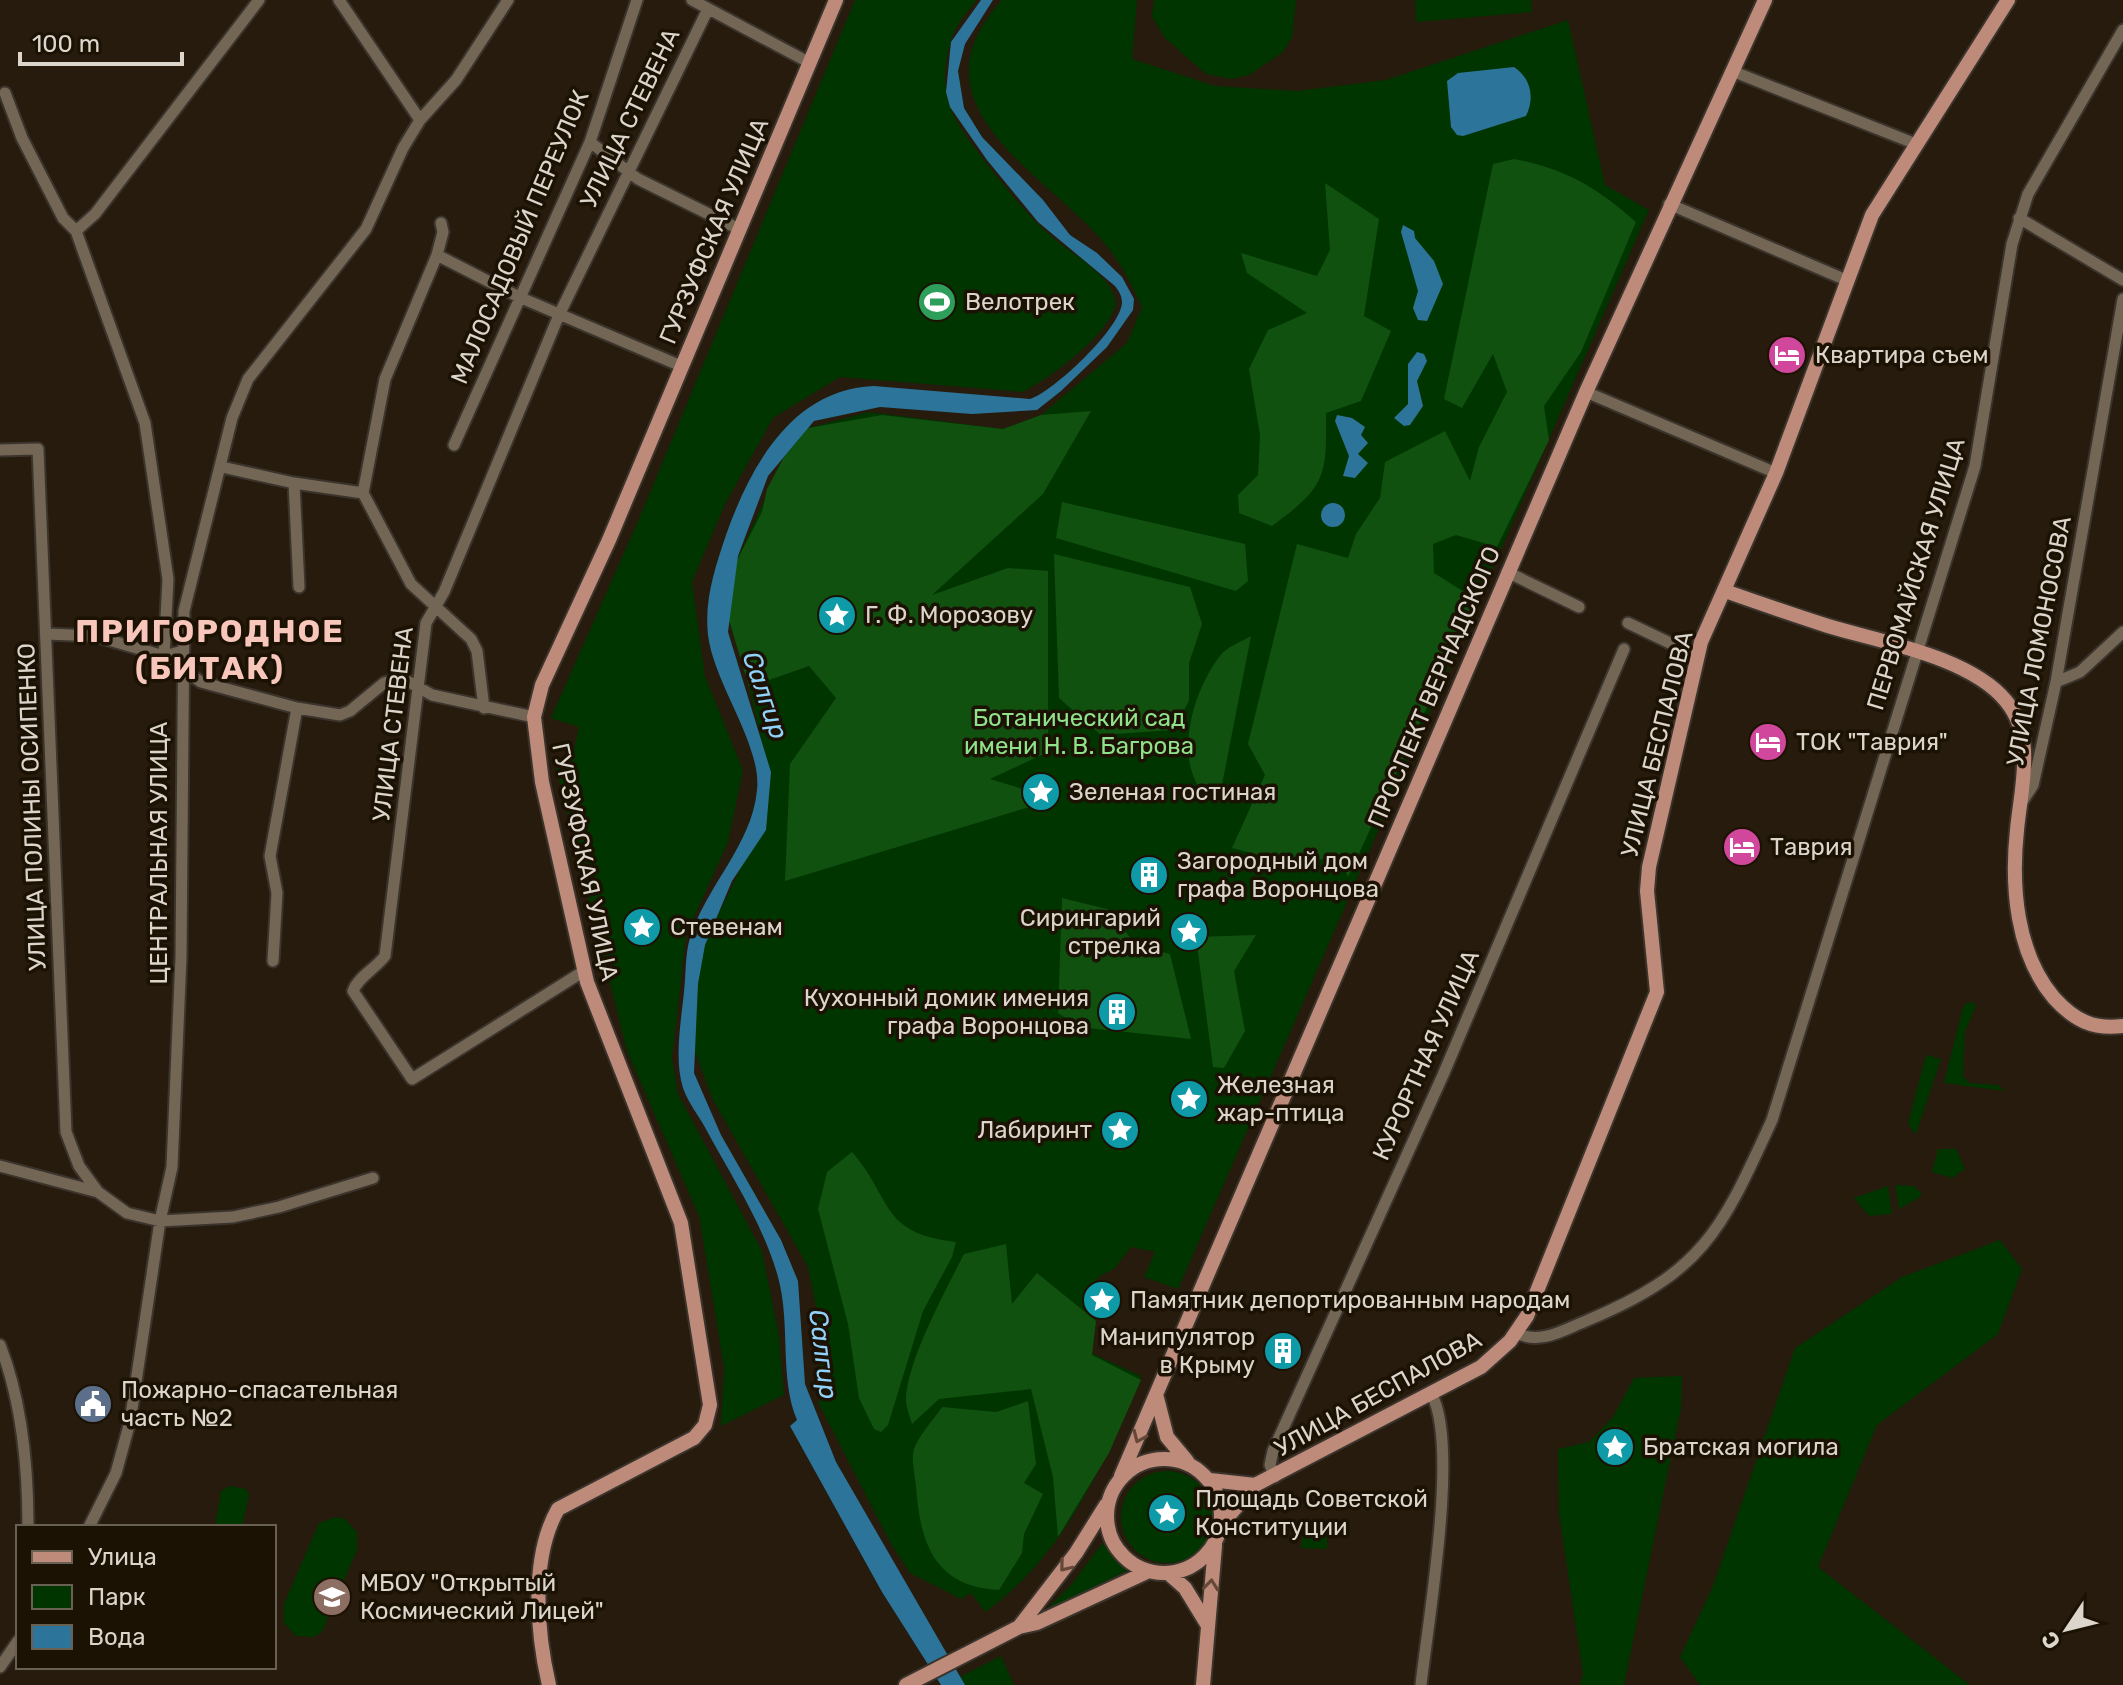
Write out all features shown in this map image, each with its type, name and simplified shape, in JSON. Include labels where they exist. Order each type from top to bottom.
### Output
[{"type":"main road","name":"ГУРЗУФСКАЯ УЛИЦА","points":[[549,1685],[542,1653],[541,1570],[551,1521],[558,1509],[694,1438],[705,1425],[710,1405],[681,1223],[602,1028],[584,971],[542,782],[534,717],[542,685],[591,581],[836,0]]},
{"type":"main road","name":"ПРОСПЕКТ ВЕРНАДСКОГО","points":[[1121,1476],[1157,1398],[1507,572],[1669,204],[1765,0]]},
{"type":"main road","name":"УЛИЦА БЕСПАЛОВА","points":[[1221,1525],[1255,1485],[1432,1395],[1495,1357],[1527,1316],[1657,992],[1647,891],[1649,867],[1697,656],[1776,473],[1872,215],[2008,0]]},
{"type":"main road","points":[[1725,591],[1962,669],[2005,700],[2018,718],[2023,741],[2025,769],[2019,806]]},
{"type":"main road","name":"УЛИЦА ЛОМОНОСОВА","points":[[2019,806],[2015,887],[2024,942],[2038,974],[2065,1010],[2083,1023],[2123,1026]]},
{"type":"main road","points":[[1157,1398],[1167,1437],[1187,1462],[1210,1480],[1221,1503],[1203,1685]]},
{"type":"main road","points":[[1019,1627],[1076,1553],[1121,1476],[1142,1462],[1164,1458],[1187,1462]]},
{"type":"main road","name":"УЛИЦА БЕСПАЛОВА","points":[[1210,1480],[1255,1485]]},
{"type":"main road","points":[[1108,1502],[1109,1532],[1114,1542],[1127,1559],[1147,1572]]},
{"type":"main road","points":[[906,1685],[1019,1627],[1037,1623],[1147,1572],[1168,1573],[1189,1568],[1215,1546]]},
{"type":"main road","points":[[1168,1573],[1185,1588],[1207,1624]]},
{"type":"street","points":[[76,231],[95,214],[259,0]]},
{"type":"street","points":[[339,0],[420,120]]},
{"type":"street","name":"ЦЕНТРАЛЬНАЯ УЛИЦА","points":[[90,1525],[116,1473],[130,1422],[160,1221],[172,1167],[178,1054],[184,611],[232,418],[248,379],[366,229],[403,148],[420,120],[456,80],[508,0]]},
{"type":"street","name":"МАЛОСАДОВЫЙ ПЕРЕУЛОК","points":[[454,445],[590,142],[637,0]]},
{"type":"street","points":[[692,0],[810,63]]},
{"type":"street","name":"УЛИЦА СТЕВЕНА","points":[[584,971],[412,1079],[353,991],[356,983],[376,968],[385,956],[426,623],[559,315],[708,9]]},
{"type":"street","name":"ПЕРВОМАЙСКАЯ УЛИЦА","points":[[1516,1333],[1545,1338],[1620,1306],[1663,1282],[1695,1257],[1720,1225],[1772,1120],[1975,466],[2019,218],[2028,194],[2123,30]]},
{"type":"street","points":[[1732,71],[1916,144]]},
{"type":"street","points":[[5,93],[22,138],[63,218],[76,231],[145,423],[168,579],[164,656]]},
{"type":"street","points":[[590,142],[627,172],[739,229]]},
{"type":"street","points":[[1669,204],[1846,280]]},
{"type":"street","points":[[2019,218],[2123,280]]},
{"type":"street","points":[[441,223],[443,232],[437,255],[385,379],[363,493],[411,584],[471,639],[477,651],[484,708]]},
{"type":"street","points":[[437,255],[519,297],[681,366]]},
{"type":"street","name":"УЛИЦА ЛОМОНОСОВА","points":[[2019,806],[2033,785],[2056,682],[2123,299]]},
{"type":"street","points":[[1586,392],[1776,473]]},
{"type":"street","name":"УЛИЦА ПОЛИНЫ ОСИПЕНКО","points":[[0,450],[38,449],[66,1132],[79,1166],[98,1192]]},
{"type":"street","points":[[222,467],[294,483],[363,493]]},
{"type":"street","points":[[294,483],[299,587]]},
{"type":"street","points":[[1507,572],[1579,607]]},
{"type":"street","points":[[1628,623],[1697,656]]},
{"type":"street","points":[[2056,682],[2080,672],[2123,632]]},
{"type":"street","points":[[47,634],[95,636],[164,656],[201,682],[297,708],[340,715],[350,711],[384,683],[394,680],[484,708],[534,717]]},
{"type":"street","name":"КУРОРТНАЯ УЛИЦА","points":[[1275,1477],[1270,1465],[1273,1451],[1443,1075],[1624,649]]},
{"type":"street","points":[[164,656],[183,651]]},
{"type":"street","points":[[182,694],[201,682]]},
{"type":"street","points":[[273,961],[277,893],[270,856],[297,708]]},
{"type":"street","points":[[0,1166],[98,1192],[127,1213],[160,1221],[233,1217],[279,1207],[373,1178]]},
{"type":"street","points":[[0,1345],[11,1375],[21,1437],[28,1525]]},
{"type":"street","points":[[1421,1685],[1443,1481],[1440,1408],[1432,1395]]},
{"type":"street","points":[[0,1667],[16,1644]]},
{"type":"green space","points":[[855,0],[977,0],[956,29],[946,64],[947,94],[956,120],[1027,213],[1106,282],[1116,302],[1103,328],[1078,354],[1023,392],[840,377],[773,418],[725,504],[692,582],[705,676],[743,770],[728,842],[686,935],[672,1058],[678,1094],[762,1251],[779,1336],[784,1395],[721,1426],[724,1367],[699,1216],[627,1051],[556,768],[571,764],[579,727],[551,718],[639,519]]},
{"type":"green space","name":"Ботанический сад имени Н. В. Багрова","points":[[1002,0],[1137,0],[1132,59],[1215,86],[1297,91],[1386,80],[1568,20],[1605,185],[1649,210],[1178,1289],[1144,1277],[1155,1252],[1131,1247],[1114,1269],[1100,1276],[1091,1286],[1088,1302],[1096,1321],[1091,1353],[1141,1376],[1096,1474],[1060,1535],[1014,1589],[985,1612],[971,1593],[961,1599],[910,1573],[891,1544],[819,1404],[820,1327],[808,1267],[712,1098],[694,1048],[695,985],[705,941],[740,870],[769,773],[749,687],[729,620],[736,562],[784,457],[808,428],[869,412],[1003,429],[1041,415],[1127,343],[1142,307],[1109,249],[997,138],[978,107],[969,75],[976,39]]},
{"type":"green space","points":[[1154,0],[1296,0],[1292,37],[1283,52],[1249,75],[1231,79],[1206,74],[1165,38],[1152,17]]},
{"type":"green space","points":[[1415,0],[1531,0],[1532,12],[1416,22]]},
{"type":"green space","points":[[1514,159],[1549,168],[1580,181],[1636,222],[1581,352],[1544,406],[1549,440],[1497,547],[1456,535],[1433,544],[1434,573],[1477,600],[1348,877],[1339,855],[1299,865],[1232,848],[1265,775],[1248,744],[1297,544],[1348,558],[1356,534],[1380,498],[1385,462],[1445,431],[1470,481],[1479,447],[1507,392],[1493,354],[1462,408],[1444,399],[1493,164]]},
{"type":"green space","points":[[1325,183],[1379,219],[1364,316],[1391,331],[1361,401],[1326,413],[1323,467],[1313,490],[1272,526],[1239,513],[1238,495],[1258,475],[1260,435],[1249,369],[1268,330],[1307,313],[1247,273],[1241,253],[1317,276],[1330,250]]},
{"type":"green space","points":[[1091,411],[1043,494],[932,595],[1008,568],[1048,571],[1048,752],[990,779],[1056,799],[785,881],[790,764],[836,698],[809,666],[749,687],[729,620],[736,562],[762,512],[767,489],[784,457],[808,428],[882,415],[1003,429],[1041,415]]},
{"type":"green space","points":[[1062,502],[1245,544],[1248,581],[1236,591],[1056,538]]},
{"type":"green space","points":[[1054,554],[1190,587],[1202,624],[1189,663],[1189,701],[1173,730],[1101,735],[1059,698]]},
{"type":"green space","points":[[1251,636],[1222,785],[1200,789],[1189,758],[1188,740],[1196,703],[1220,656]]},
{"type":"green space","points":[[1062,898],[1107,909],[1137,946],[1170,954],[1191,1039],[1079,1027],[1058,1013]]},
{"type":"green space","points":[[1256,935],[1234,971],[1245,1031],[1224,1068],[1213,1067],[1196,937]]},
{"type":"green space","points":[[1973,1002],[1976,1006],[1965,1032],[1963,1076],[1969,1083],[1998,1085],[2005,1091],[1944,1083],[1962,1011],[1965,1004]]},
{"type":"green space","points":[[1926,1055],[1941,1059],[1916,1134],[1909,1126],[1909,1120]]},
{"type":"green space","points":[[1938,1149],[1956,1149],[1965,1169],[1952,1178],[1932,1172]]},
{"type":"green space","points":[[852,1152],[900,1222],[913,1231],[956,1242],[952,1257],[923,1311],[888,1425],[881,1432],[874,1429],[859,1398],[848,1324],[818,1209],[827,1172]]},
{"type":"green space","points":[[1895,1185],[1914,1186],[1921,1193],[1920,1197],[1899,1209]]},
{"type":"green space","points":[[1888,1186],[1892,1214],[1869,1216],[1854,1198]]},
{"type":"green space","points":[[2000,1240],[2022,1269],[1998,1334],[1877,1425],[1818,1567],[1970,1685],[1700,1685],[1680,1657],[1713,1586],[1795,1348],[1902,1277]]},
{"type":"green space","points":[[1006,1244],[1012,1304],[1037,1273],[1096,1321],[1092,1355],[1141,1380],[1109,1453],[1058,1537],[1053,1477],[1031,1389],[939,1399],[912,1424],[907,1406],[908,1384],[920,1346],[964,1254]]},
{"type":"green space","points":[[1682,1376],[1681,1408],[1624,1685],[1580,1685],[1583,1674],[1559,1513],[1558,1449],[1589,1442],[1613,1417],[1634,1378]]},
{"type":"green space","points":[[1028,1401],[1036,1464],[1024,1483],[1043,1494],[1024,1534],[1022,1553],[999,1590],[977,1587],[960,1581],[946,1571],[927,1544],[918,1507],[914,1449],[942,1407],[996,1412]]},
{"type":"green space","points":[[1167,1471],[1185,1474],[1200,1484],[1210,1499],[1213,1517],[1210,1535],[1200,1550],[1185,1560],[1167,1563],[1149,1560],[1134,1550],[1124,1535],[1121,1517],[1124,1499],[1134,1484],[1149,1474]]},
{"type":"green space","points":[[230,1486],[246,1489],[249,1494],[242,1525],[215,1525],[221,1491]]},
{"type":"green space","points":[[336,1517],[345,1519],[357,1532],[357,1550],[322,1632],[314,1637],[296,1636],[284,1623],[284,1604],[319,1523]]},
{"type":"green space","points":[[1327,1525],[1327,1549],[1301,1548],[1302,1537]]},
{"type":"green space","points":[[1105,1543],[1128,1570],[1044,1612],[1072,1584]]},
{"type":"green space","points":[[1001,1656],[1014,1685],[944,1685]]},
{"type":"water","points":[[981,0],[993,0],[965,44],[958,71],[964,108],[982,137],[1043,200],[1070,235],[1097,253],[1122,277],[1134,299],[1133,310],[1107,347],[1037,410],[972,414],[880,407],[814,421],[768,476],[738,556],[728,632],[771,772],[766,830],[732,881],[705,945],[698,984],[694,1073],[721,1135],[781,1240],[798,1281],[805,1384],[836,1462],[965,1685],[941,1685],[882,1592],[790,1426],[797,1420],[788,1386],[784,1313],[778,1277],[756,1221],[685,1094],[680,1077],[679,1053],[690,938],[697,919],[747,829],[757,790],[757,772],[752,754],[712,654],[707,622],[711,584],[726,535],[762,459],[778,436],[797,417],[820,401],[845,390],[874,386],[1030,399],[1054,385],[1084,358],[1110,328],[1122,303],[1115,286],[1038,222],[987,160],[950,107],[946,92],[951,42]]},
{"type":"water","points":[[1514,67],[1530,89],[1526,116],[1463,136],[1457,135],[1451,127],[1447,81],[1458,73]]},
{"type":"water","points":[[1403,225],[1414,231],[1415,238],[1434,261],[1443,284],[1427,321],[1418,320],[1413,308],[1418,291],[1401,232]]},
{"type":"water","points":[[1417,352],[1424,354],[1427,361],[1417,381],[1423,406],[1410,425],[1404,426],[1394,418],[1408,404],[1408,364]]},
{"type":"water","points":[[1337,415],[1352,418],[1365,427],[1361,435],[1368,443],[1358,454],[1368,463],[1355,478],[1343,476],[1349,456],[1335,421]]},
{"type":"water","points":[[1333,503],[1341,507],[1345,515],[1341,523],[1333,527],[1325,523],[1321,515],[1325,507]]},
{"type":"place","name":"Велотрек","points":[[937,302]]},
{"type":"place","name":"Квартира съем","points":[[1787,355]]},
{"type":"place","name":"Г. Ф. Морозову","points":[[837,615]]},
{"type":"place","name":"ТОК \"Таврия\"","points":[[1768,742]]},
{"type":"place","name":"Зеленая гостиная","points":[[1041,792]]},
{"type":"place","name":"Таврия","points":[[1742,847]]},
{"type":"place","name":"Загородный дом графа Воронцова","points":[[1149,875]]},
{"type":"place","name":"Стевенам","points":[[642,927]]},
{"type":"place","name":"Сирингарий стрелка","points":[[1189,932]]},
{"type":"place","name":"Кухонный домик имения графа Воронцова","points":[[1117,1012]]},
{"type":"place","name":"Железная жар-птица","points":[[1189,1099]]},
{"type":"place","name":"Лабиринт","points":[[1120,1130]]},
{"type":"place","name":"Памятник депортированным народам","points":[[1102,1300]]},
{"type":"place","name":"Манипулятор в Крыму","points":[[1283,1351]]},
{"type":"place","name":"Пожарно-спасательная часть №2","points":[[93,1404]]},
{"type":"place","name":"Братская могила","points":[[1615,1447]]},
{"type":"place","name":"Площадь Советской Конституции","points":[[1167,1513]]},
{"type":"place","name":"МБОУ \"Открытый Космический Лицей\"","points":[[332,1597]]},
{"type":"district","name":"ПРИГОРОДНОЕ (БИТАК)","points":[[210,650]]},
{"type":"water label","name":"Салгир","points":[[765,695]]},
{"type":"water label","name":"Салгир","points":[[823,1354]]}]
